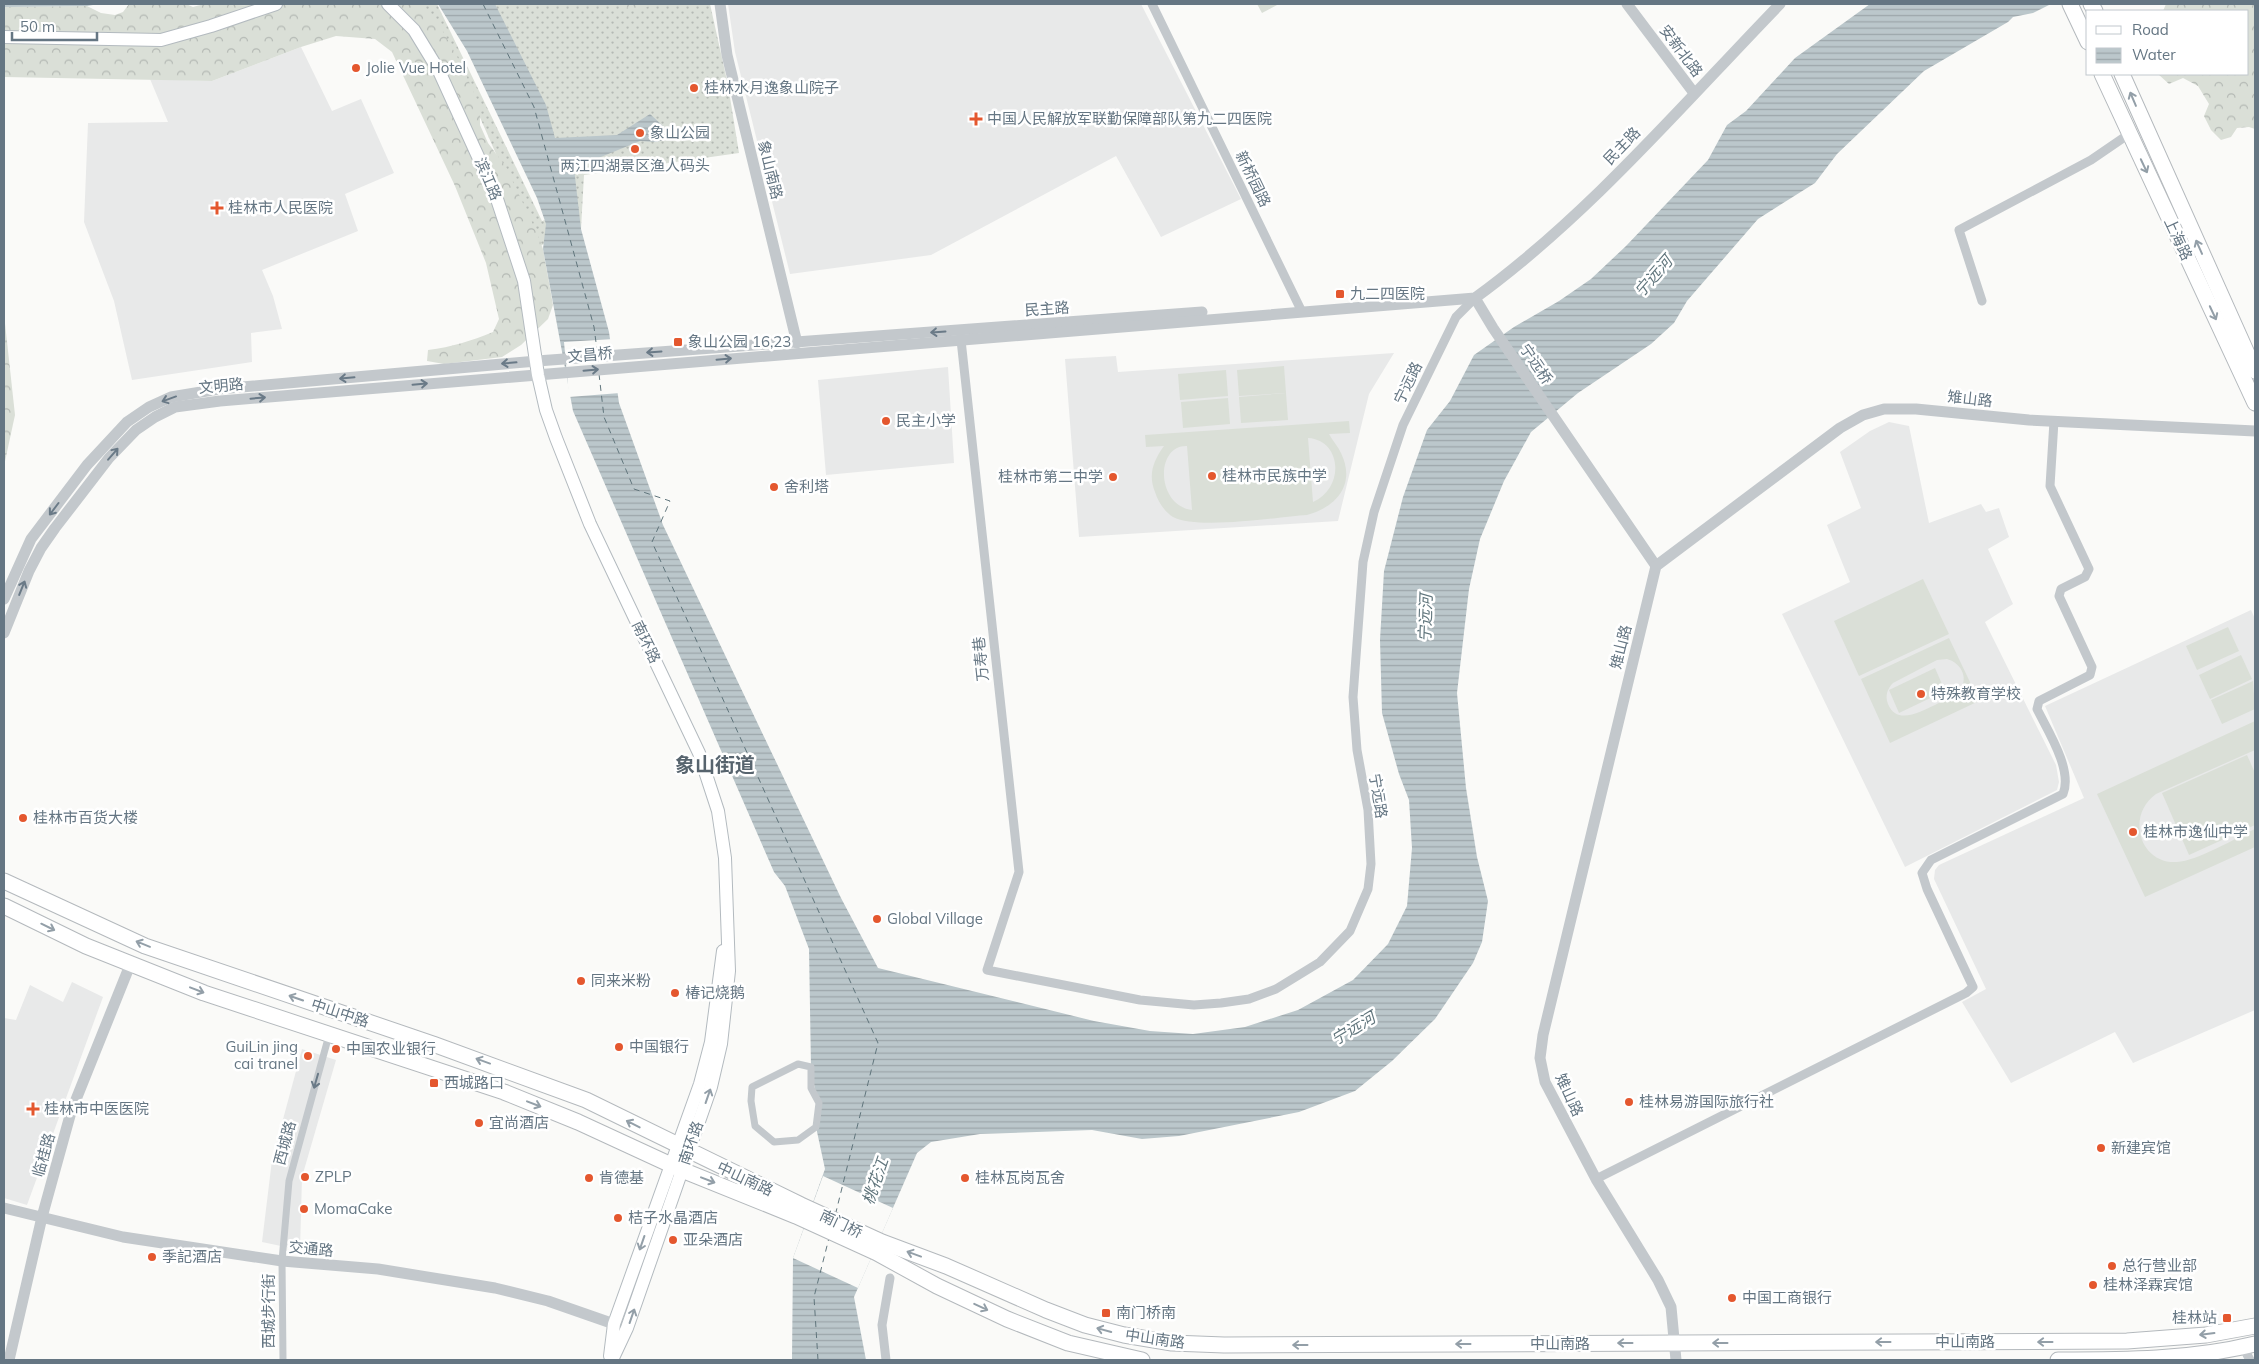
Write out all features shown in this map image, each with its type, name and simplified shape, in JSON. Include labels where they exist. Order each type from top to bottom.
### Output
[{"type":"highway","points":[[2070,4],[2086,37]]},
{"type":"highway","name":"上海路","points":[[2102,75],[2255,403]]},
{"type":"highway","name":"上海路","points":[[2122,75],[2255,371]]},
{"type":"highway","name":"中山中路","points":[[4,881],[145,946],[433,1044],[586,1100],[682,1149]]},
{"type":"highway","name":"中山中路","points":[[4,906],[130,965],[204,993],[504,1092],[578,1122],[676,1167]]},
{"type":"highway","name":"中山南路","points":[[682,1149],[798,1211]]},
{"type":"highway","name":"中山南路","points":[[676,1167],[798,1211]]},
{"type":"highway","name":"南门桥","points":[[798,1211],[879,1248]]},
{"type":"highway","name":"中山南路","points":[[879,1248],[946,1266],[1016,1298],[1085,1325],[1124,1335],[1172,1343],[1243,1345],[2127,1341],[2206,1335],[2255,1326]]},
{"type":"highway","name":"中山南路","points":[[879,1248],[937,1286],[1038,1331],[1096,1351],[1142,1360]]},
{"type":"highway","points":[[2058,1360],[2169,1358],[2249,1351]]},
{"type":"main road","points":[[4,37],[161,40],[211,26],[276,4]]},
{"type":"main road","name":"滨江路","points":[[388,4],[414,30],[439,70],[496,196],[524,280],[538,374]]},
{"type":"main road","name":"南环路","points":[[538,374],[546,410],[590,524],[699,753],[718,812],[726,858],[728,916],[711,1042],[682,1149],[627,1328],[611,1360]]},
{"type":"main road","name":"南环路","points":[[611,1360],[614,1324],[676,1167]]},
{"type":"street","name":"象山南路","points":[[720,4],[727,55],[797,343]]},
{"type":"street","name":"新桥园路","points":[[1152,4],[1301,308]]},
{"type":"street","name":"安新北路","points":[[1627,4],[1694,92]]},
{"type":"street","name":"民主路","points":[[623,367],[961,340],[1424,296],[1475,298],[1518,267],[1623,167],[1780,4]]},
{"type":"street","points":[[1982,301],[1959,230],[2091,160],[2129,134]]},
{"type":"street","name":"宁远桥","points":[[1475,298],[1493,328],[1656,566]]},
{"type":"street","name":"宁远路","points":[[987,970],[1140,1000],[1194,1005],[1221,1003],[1248,999],[1276,989],[1320,962],[1350,931],[1368,889],[1371,864],[1368,810],[1357,750],[1353,697],[1363,562],[1374,512],[1403,425],[1456,317],[1475,298]]},
{"type":"street","name":"民主路","points":[[620,354],[1301,308]]},
{"type":"street","name":"万寿巷","points":[[961,340],[1018,872],[987,970]]},
{"type":"street","name":"文昌桥","points":[[558,360],[620,354]]},
{"type":"street","name":"文明路","points":[[4,599],[31,539],[87,465],[127,422],[171,397],[207,391],[558,360]]},
{"type":"street","name":"文昌桥","points":[[560,373],[623,367]]},
{"type":"street","name":"文明路","points":[[4,633],[29,571],[55,528],[120,447],[136,430],[155,417],[175,407],[560,373]]},
{"type":"street","name":"雉山路","points":[[1676,1360],[1671,1307],[1658,1280],[1596,1179],[1545,1082],[1540,1058],[1543,1035],[1656,566],[1810,448],[1863,415],[1884,409],[1916,408],[2054,421],[2255,431]]},
{"type":"street","points":[[1596,1179],[1878,1038],[1966,993],[1973,987],[1927,890],[1922,873],[1932,860],[2063,794],[2067,785],[2066,772],[2038,709],[2039,702],[2090,675],[2092,667],[2059,596],[2061,590],[2085,577],[2089,570],[2050,486],[2054,421]]},
{"type":"street","name":"临桂路","points":[[9,1360],[42,1218],[72,1112],[130,965]]},
{"type":"street","name":"西城路","points":[[282,1261],[289,1181],[329,1034]]},
{"type":"street","points":[[798,1064],[811,1067],[811,1088],[819,1103],[816,1127],[798,1140],[774,1142],[755,1126],[751,1101],[752,1087],[798,1064]]},
{"type":"street","name":"交通路","points":[[4,1208],[123,1237],[282,1261],[378,1270],[495,1288],[548,1301],[614,1324]]},
{"type":"street","name":"西城步行街","points":[[282,1261],[283,1360]]},
{"type":"street","points":[[886,1360],[882,1325],[890,1278]]},
{"type":"shaded area","name":"中国人民解放军联勤保障部队第九二四医院","points":[[728,4],[1141,4],[1241,199],[1161,237],[1116,156],[931,255],[790,274],[735,52]]},
{"type":"shaded area","name":"桂林市人民医院","points":[[301,47],[332,111],[361,99],[394,173],[345,194],[358,231],[262,270],[273,296],[282,329],[251,333],[252,362],[132,380],[114,301],[84,222],[88,123],[168,122],[150,79],[212,81]]},
{"type":"shaded area","name":"桂林市民族中学","points":[[1394,353],[1369,394],[1338,521],[1079,537],[1065,359],[1116,356],[1118,372]]},
{"type":"shaded area","name":"民主小学","points":[[948,367],[954,463],[826,475],[818,380]]},
{"type":"shaded area","name":"特殊教育学校","points":[[1889,422],[1909,426],[1929,523],[1981,504],[1986,512],[1999,508],[2009,537],[1988,549],[2013,604],[1985,622],[2056,765],[2059,782],[2057,790],[1905,867],[1782,614],[1850,582],[1827,525],[1861,508],[1840,452],[1870,431]]},
{"type":"shaded area","name":"桂林市逸仙中学","points":[[2251,610],[2255,619],[2255,1010],[2133,1063],[2115,1032],[2011,1083],[1962,1002],[1986,989],[1934,879],[1935,870],[1939,865],[2084,798],[2045,706]]},
{"type":"shaded area","name":"桂林市中医医院","points":[[72,982],[103,997],[27,1205],[4,1198],[4,1018],[16,1020],[30,985],[63,1002]]},
{"type":"shaded area","points":[[302,1049],[336,1060],[302,1177],[300,1250],[262,1242],[272,1160]]},
{"type":"green space","points":[[129,4],[186,4],[193,7],[209,4],[418,4],[440,26],[460,62],[480,106],[480,125],[488,143],[506,167],[537,233],[543,249],[553,305],[548,319],[521,345],[502,357],[444,364],[427,361],[428,350],[461,343],[493,332],[499,319],[486,263],[455,186],[392,52],[375,39],[336,36],[301,47],[212,81],[4,77],[4,7],[87,6],[101,13],[115,15],[123,12]]},
{"type":"green space","name":"象山公园","points":[[413,4],[437,4],[542,221],[571,211],[485,4],[710,4],[728,85],[739,153],[584,175],[581,229],[537,247],[478,113]]},
{"type":"green space","points":[[618,4],[653,4],[636,12]]},
{"type":"green space","points":[[1257,4],[1279,4],[1262,13]]},
{"type":"green space","points":[[2166,4],[2255,4],[2255,129],[2249,127],[2237,128],[2231,137],[2221,140],[2211,130],[2204,116],[2209,104],[2198,86],[2183,78],[2169,84],[2159,75],[2249,75],[2249,10],[2163,10]]},
{"type":"green space","points":[[4,314],[15,415],[4,466]]},
{"type":"green space","points":[[1284,366],[1286,393],[1239,396],[1237,370]]},
{"type":"green space","points":[[1226,370],[1228,396],[1180,400],[1178,374]]},
{"type":"green space","points":[[1286,393],[1288,420],[1241,423],[1239,397]]},
{"type":"green space","points":[[1228,398],[1230,424],[1183,428],[1181,402]]},
{"type":"green space","points":[[1349,421],[1350,433],[1329,434],[1340,450],[1345,464],[1345,484],[1335,500],[1318,511],[1307,515],[1218,523],[1185,521],[1170,515],[1158,499],[1153,486],[1152,474],[1154,463],[1164,446],[1146,447],[1145,435]],"holes":[[[1308,438],[1319,441],[1328,447],[1333,455],[1335,466],[1330,486],[1323,495],[1313,502]],[[1187,446],[1192,510],[1180,506],[1172,498],[1166,487],[1164,476],[1165,464],[1169,455],[1177,448]]]},
{"type":"green space","points":[[1923,579],[1949,634],[1859,676],[1834,621]]},
{"type":"green space","points":[[2228,627],[2239,651],[2197,670],[2186,646]]},
{"type":"green space","points":[[1949,638],[1979,701],[1890,743],[1861,679]],"holes":[[[1947,659],[1957,664],[1964,677],[1962,687],[1956,694],[1910,715],[1903,716],[1892,711],[1887,701],[1887,695],[1893,683],[1937,660]]]},
{"type":"green space","points":[[2241,655],[2252,679],[2210,699],[2199,675]]},
{"type":"green space","points":[[1935,668],[1945,691],[1899,713],[1889,690]]},
{"type":"green space","points":[[2253,681],[2255,709],[2222,724],[2211,700]]},
{"type":"green space","points":[[2255,721],[2255,750],[2156,794],[2147,803],[2141,814],[2139,825],[2141,837],[2146,847],[2153,855],[2164,861],[2177,862],[2195,858],[2255,829],[2255,847],[2145,897],[2097,794]]},
{"type":"green space","points":[[2247,755],[2255,773],[2255,825],[2189,855],[2162,793]]},
{"type":"water","points":[[4,4],[99,4],[87,6],[4,7]]},
{"type":"water","points":[[438,4],[495,4],[546,105],[555,138],[617,135],[650,114],[675,137],[656,142],[640,141],[574,168],[581,229],[609,332],[619,403],[663,525],[841,898],[878,968],[1094,1021],[1150,1031],[1193,1034],[1245,1027],[1298,1010],[1353,980],[1388,944],[1407,906],[1412,848],[1409,800],[1399,774],[1382,713],[1380,640],[1384,571],[1403,497],[1427,430],[1450,401],[1474,355],[1514,327],[1559,301],[1591,279],[1626,246],[1708,160],[1727,125],[1746,111],[1795,58],[1870,4],[2051,4],[2033,13],[2013,17],[2008,22],[1924,71],[1837,154],[1815,183],[1758,219],[1687,301],[1674,323],[1651,344],[1578,393],[1531,432],[1504,481],[1480,539],[1469,589],[1457,693],[1466,788],[1477,857],[1488,901],[1482,942],[1473,963],[1435,1019],[1392,1061],[1355,1091],[1299,1112],[1179,1136],[1142,1139],[1092,1130],[980,1134],[931,1142],[917,1153],[854,1297],[866,1360],[792,1360],[793,1258],[825,1169],[816,1127],[816,1096],[811,1067],[809,949],[785,886],[774,872],[573,411],[543,249],[546,224],[537,198],[467,51]]},
{"type":"pier","points":[[613,339],[620,393],[569,397],[564,342]]},
{"type":"pier","points":[[823,1176],[893,1208],[858,1288],[793,1258]]},
{"type":"ferry route","points":[[483,4],[534,107],[594,327],[597,350]]},
{"type":"ferry route","points":[[599,374],[604,417],[634,489],[670,501],[652,542],[878,1043],[836,1212]]},
{"type":"ferry route","points":[[818,1360],[814,1297],[829,1238]]},
{"type":"place","name":"Jolie Vue Hotel","points":[[356,68]]},
{"type":"place","name":"桂林水月逸象山院子","points":[[694,88]]},
{"type":"place","name":"中国人民解放军联勤保障部队第九二四医院","points":[[976,119]]},
{"type":"place","name":"象山公园","points":[[640,133]]},
{"type":"place","name":"两江四湖景区渔人码头","points":[[635,149]]},
{"type":"place","name":"桂林市人民医院","points":[[217,208]]},
{"type":"place","name":"九二四医院","points":[[1340,294]]},
{"type":"place","name":"象山公园 16,23","points":[[678,342]]},
{"type":"place","name":"民主小学","points":[[886,421]]},
{"type":"place","name":"桂林市民族中学","points":[[1212,476]]},
{"type":"place","name":"桂林市第二中学","points":[[1113,477]]},
{"type":"place","name":"舍利塔","points":[[774,487]]},
{"type":"place","name":"特殊教育学校","points":[[1921,694]]},
{"type":"place","name":"桂林市百货大楼","points":[[23,818]]},
{"type":"place","name":"桂林市逸仙中学","points":[[2133,832]]},
{"type":"place","name":"Global Village","points":[[877,919]]},
{"type":"place","name":"同来米粉","points":[[581,981]]},
{"type":"place","name":"椿记烧鹅","points":[[675,993]]},
{"type":"place","name":"中国银行","points":[[619,1047]]},
{"type":"place","name":"中国农业银行","points":[[336,1049]]},
{"type":"place","name":"GuiLin jing cai tranel","points":[[308,1056]]},
{"type":"place","name":"西城路口","points":[[434,1083]]},
{"type":"place","name":"桂林易游国际旅行社","points":[[1629,1102]]},
{"type":"place","name":"桂林市中医医院","points":[[33,1109]]},
{"type":"place","name":"宜尚酒店","points":[[479,1123]]},
{"type":"place","name":"新建宾馆","points":[[2101,1148]]},
{"type":"place","name":"ZPLP","points":[[305,1177]]},
{"type":"place","name":"肯德基","points":[[589,1178]]},
{"type":"place","name":"桂林瓦岗瓦舍","points":[[965,1178]]},
{"type":"place","name":"MomaCake","points":[[304,1209]]},
{"type":"place","name":"桔子水晶酒店","points":[[618,1218]]},
{"type":"place","name":"亚朵酒店","points":[[673,1240]]},
{"type":"place","name":"季記酒店","points":[[152,1257]]},
{"type":"place","name":"总行营业部","points":[[2112,1266]]},
{"type":"place","name":"桂林泽霖宾馆","points":[[2093,1285]]},
{"type":"place","name":"中国工商银行","points":[[1732,1298]]},
{"type":"place","name":"南门桥南","points":[[1106,1313]]},
{"type":"place","name":"桂林站","points":[[2227,1318]]},
{"type":"district","name":"象山街道","points":[[715,765]]},
{"type":"water label","name":"宁远河","points":[[1653,276]]},
{"type":"water label","name":"宁远河","points":[[1425,618]]},
{"type":"water label","name":"宁远河","points":[[1353,1028]]},
{"type":"water label","name":"桃花江","points":[[875,1181]]}]
